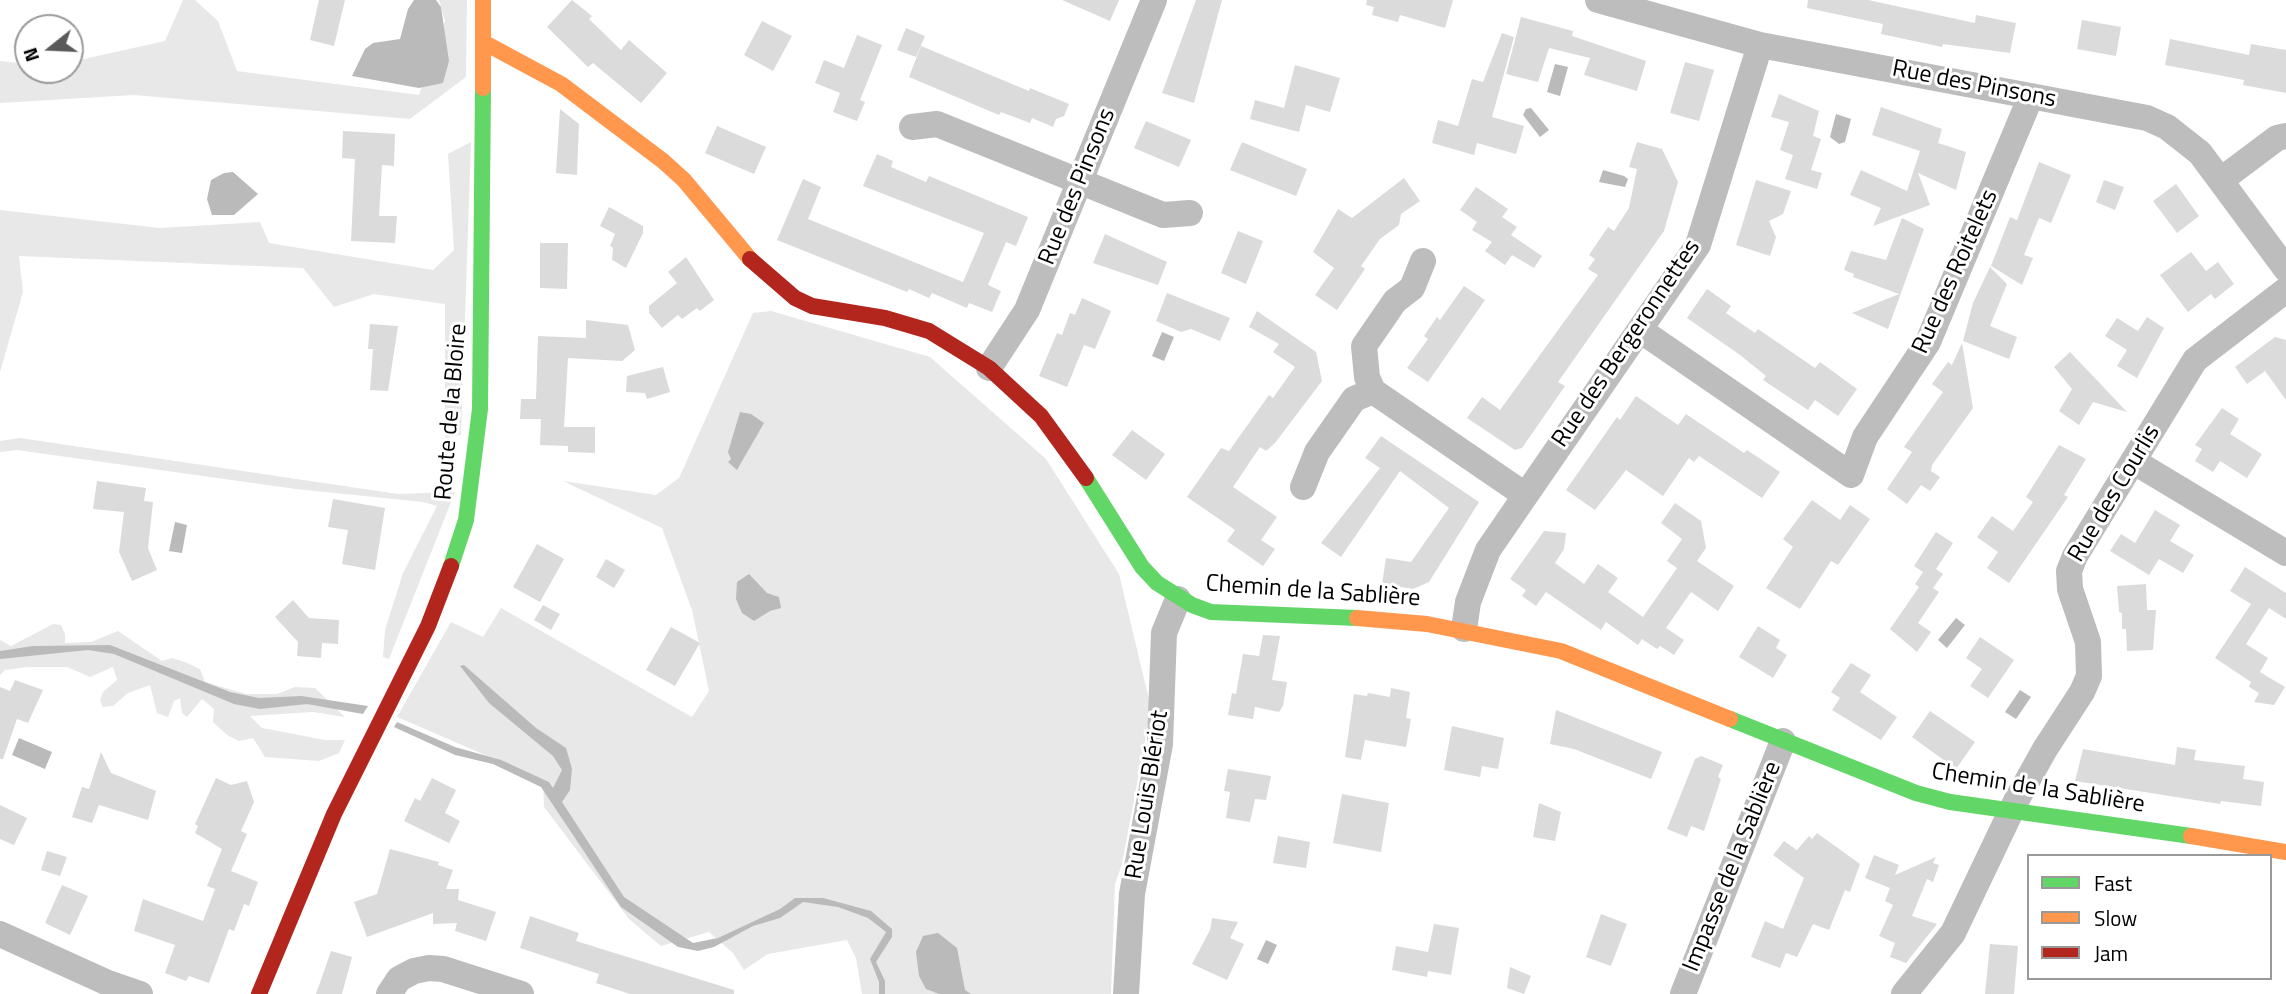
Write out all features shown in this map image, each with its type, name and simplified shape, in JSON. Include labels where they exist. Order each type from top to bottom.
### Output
[{"type":"street","name":"Route de la Bloire","points":[[259,994],[334,814],[428,626],[466,520],[480,409],[483,340],[483,0]]},
{"type":"street","name":"Rue des Pinsons","points":[[989,368],[1027,310],[1154,0]]},
{"type":"street","name":"Rue des Pinsons","points":[[1598,0],[1760,44],[2147,118],[2167,127],[2200,153],[2286,269]]},
{"type":"street","name":"Chemin de la Sablière","points":[[483,42],[561,84],[663,161],[684,180],[755,265],[795,298],[812,306],[885,318],[929,331],[989,368],[1041,416],[1091,485],[1142,567],[1178,599],[1212,612],[1347,617],[1464,629],[1561,651],[1916,793],[1950,802],[2270,846],[2286,852]]},
{"type":"street","name":"Rue des Bergeronnettes","points":[[1464,629],[1468,602],[1488,550],[1698,245],[1760,44]]},
{"type":"street","name":"Rue des Roitelets","points":[[1640,330],[1851,475],[1865,437],[1928,342],[2031,96]]},
{"type":"street","points":[[912,127],[937,124],[1163,215],[1190,213]]},
{"type":"street","points":[[2221,180],[2277,138],[2286,136]]},
{"type":"street","points":[[1423,261],[1412,288],[1395,301],[1364,346],[1364,359],[1373,391],[1525,495]]},
{"type":"street","name":"Rue des Courlis","points":[[1904,994],[1953,933],[2012,811],[2089,676],[2088,642],[2070,589],[2069,571],[2075,556],[2195,360],[2286,290]]},
{"type":"street","points":[[1303,487],[1317,452],[1354,399],[1373,391]]},
{"type":"street","points":[[2133,461],[2286,553]]},
{"type":"street","name":"Rue Louis Blériot","points":[[1126,994],[1132,894],[1160,744],[1164,633],[1178,599]]},
{"type":"street","name":"Impasse de la Sablière","points":[[1683,994],[1783,741]]},
{"type":"street","points":[[0,934],[108,983],[140,994]]},
{"type":"street","points":[[389,994],[399,979],[414,971],[429,968],[443,969],[521,994]]},
{"type":"shaded area","points":[[183,0],[195,0],[218,21],[237,71],[419,95],[445,21],[439,0],[467,0],[466,77],[410,119],[134,95],[0,103],[0,61],[14,62],[14,84],[84,84],[84,59],[165,41]]},
{"type":"shaded area","points":[[414,0],[436,0],[441,7],[449,61],[443,83],[419,88],[352,76],[365,49],[373,43],[400,39],[408,9]]},
{"type":"shaded area","points":[[1555,64],[1568,67],[1560,96],[1547,92]]},
{"type":"shaded area","points":[[1531,108],[1549,130],[1540,137],[1523,115],[1526,109]]},
{"type":"shaded area","points":[[1836,114],[1851,119],[1845,142],[1839,144],[1830,137]]},
{"type":"shaded area","points":[[471,142],[461,435],[445,438],[445,304],[374,294],[334,307],[303,268],[19,256],[23,292],[0,372],[0,210],[160,228],[260,222],[269,243],[433,270],[454,250],[448,154]]},
{"type":"shaded area","points":[[1603,170],[1628,179],[1625,187],[1599,182]]},
{"type":"shaded area","points":[[233,172],[258,194],[234,215],[212,215],[207,199],[211,180],[224,173]]},
{"type":"shaded area","points":[[771,311],[930,357],[1046,459],[1119,574],[1151,708],[1122,864],[1115,884],[1111,994],[862,994],[856,958],[847,940],[768,954],[744,970],[733,953],[709,932],[661,946],[629,919],[544,807],[543,780],[397,717],[451,622],[483,637],[501,608],[692,717],[709,691],[692,610],[662,528],[563,481],[656,495],[679,478],[753,313]]},
{"type":"shaded area","points":[[1162,332],[1174,337],[1164,361],[1152,356]]},
{"type":"shaded area","points":[[740,412],[751,414],[764,423],[737,470],[728,462],[731,459],[728,452]]},
{"type":"shaded area","points":[[20,438],[398,494],[455,492],[389,659],[383,657],[385,630],[403,573],[437,506],[423,502],[296,489],[17,450],[0,452],[0,441]]},
{"type":"shaded area","points":[[175,522],[187,525],[182,553],[169,551]]},
{"type":"shaded area","points":[[749,574],[767,593],[779,597],[781,608],[754,621],[742,613],[736,599],[737,582]]},
{"type":"shaded area","points":[[1956,618],[1965,625],[1947,648],[1938,640]]},
{"type":"shaded area","points":[[53,624],[61,625],[65,643],[91,642],[118,631],[162,661],[172,658],[187,663],[200,669],[205,682],[246,694],[277,694],[295,687],[315,688],[345,717],[313,712],[250,716],[262,728],[325,740],[345,740],[339,753],[319,761],[265,757],[253,738],[239,741],[227,735],[213,722],[214,709],[202,699],[187,717],[182,713],[180,698],[174,701],[168,717],[157,713],[150,685],[128,693],[113,706],[103,707],[100,700],[103,692],[117,680],[113,667],[90,677],[67,667],[27,667],[5,670],[0,675],[0,640],[11,646]]},
{"type":"shaded area","points":[[110,645],[230,692],[259,698],[301,696],[368,706],[363,714],[307,704],[260,709],[234,704],[114,654],[88,650],[0,659],[0,651],[33,646]]},
{"type":"shaded area","points":[[464,665],[536,728],[566,748],[572,769],[570,790],[562,802],[624,897],[693,943],[718,938],[780,909],[795,898],[823,898],[871,911],[892,929],[892,937],[876,962],[885,981],[885,994],[879,994],[879,982],[870,959],[886,932],[868,918],[838,907],[803,902],[780,918],[753,926],[714,947],[698,951],[678,947],[621,907],[541,787],[493,764],[455,755],[394,727],[397,722],[455,747],[501,760],[549,782],[553,788],[562,770],[553,756],[489,703],[460,666]]},
{"type":"shaded area","points":[[2020,690],[2031,697],[2016,719],[2005,712]]},
{"type":"shaded area","points":[[19,738],[52,752],[45,769],[12,755]]},
{"type":"shaded area","points":[[938,933],[957,948],[965,990],[971,994],[939,994],[926,989],[919,976],[916,952],[923,936]]},
{"type":"shaded area","points":[[1266,940],[1277,945],[1268,964],[1257,959]]},
{"type":"building","points":[[319,0],[345,0],[334,46],[310,40]]},
{"type":"building","points":[[572,0],[592,16],[589,19],[621,50],[629,40],[667,73],[641,103],[593,63],[588,67],[547,27]]},
{"type":"building","points":[[1062,0],[1119,0],[1110,21]]},
{"type":"building","points":[[1196,0],[1222,0],[1194,103],[1162,93]]},
{"type":"building","points":[[1367,0],[1453,0],[1445,28],[1400,15],[1398,22],[1372,15],[1374,7],[1366,5]]},
{"type":"building","points":[[1808,0],[1868,0],[1975,23],[1976,15],[2016,23],[2010,53],[1943,44],[1942,47],[1881,34],[1883,24],[1807,8]]},
{"type":"building","points":[[1521,17],[1573,31],[1572,36],[1646,61],[1637,91],[1584,75],[1590,58],[1549,48],[1538,82],[1506,74]]},
{"type":"building","points":[[2082,20],[2121,27],[2116,56],[2077,49]]},
{"type":"building","points":[[762,21],[792,36],[773,71],[744,55]]},
{"type":"building","points":[[906,28],[925,36],[916,57],[897,50]]},
{"type":"building","points":[[1502,33],[1514,37],[1492,117],[1524,126],[1516,154],[1477,143],[1474,155],[1432,143],[1438,120],[1458,126],[1472,79],[1483,82]]},
{"type":"building","points":[[857,35],[882,45],[860,100],[865,102],[857,121],[833,112],[840,93],[815,83],[824,60],[844,68]]},
{"type":"building","points":[[2170,39],[2249,55],[2251,44],[2286,50],[2286,93],[2243,85],[2244,80],[2165,65]]},
{"type":"building","points":[[921,46],[1029,91],[1030,88],[1069,104],[1064,116],[1056,119],[1053,127],[1032,118],[1030,123],[1001,112],[999,115],[909,77]]},
{"type":"building","points":[[1685,62],[1714,70],[1699,121],[1670,113]]},
{"type":"building","points":[[1295,65],[1340,78],[1330,112],[1306,105],[1299,132],[1250,119],[1255,100],[1284,108]]},
{"type":"building","points":[[1779,94],[1819,111],[1813,136],[1821,139],[1811,170],[1822,173],[1817,189],[1785,179],[1793,155],[1780,150],[1789,122],[1771,117]]},
{"type":"building","points":[[1881,107],[1942,129],[1938,143],[1966,152],[1956,190],[1918,173],[1930,205],[1873,226],[1881,208],[1850,195],[1861,170],[1907,191],[1920,151],[1872,135]]},
{"type":"building","points":[[560,109],[579,124],[577,175],[556,173]]},
{"type":"building","points":[[1146,121],[1191,140],[1179,167],[1134,148]]},
{"type":"building","points":[[717,126],[766,147],[754,174],[705,153]]},
{"type":"building","points":[[343,131],[395,134],[394,166],[382,165],[379,216],[397,216],[395,243],[351,241],[355,159],[342,158]]},
{"type":"building","points":[[1242,142],[1307,169],[1296,196],[1230,170]]},
{"type":"building","points":[[1637,142],[1662,149],[1678,182],[1664,231],[1558,382],[1565,386],[1522,448],[1515,450],[1467,418],[1482,397],[1500,410],[1598,275],[1588,269],[1595,259],[1589,255],[1608,227],[1614,231],[1629,208],[1637,169],[1629,167]]},
{"type":"building","points":[[877,154],[893,161],[891,167],[926,182],[929,176],[1028,217],[1016,246],[1006,242],[988,285],[1001,291],[992,312],[969,303],[967,308],[932,293],[929,298],[909,289],[907,292],[777,240],[803,179],[821,187],[808,219],[963,282],[984,233],[863,186]]},
{"type":"building","points":[[2039,162],[2071,175],[2051,223],[2039,218],[2024,255],[2033,258],[2022,285],[1991,266],[2010,217],[2017,220]]},
{"type":"building","points":[[1404,178],[1420,201],[1401,214],[1399,225],[1380,239],[1361,266],[1365,269],[1337,310],[1315,295],[1334,268],[1313,252],[1338,209],[1352,218]]},
{"type":"building","points":[[1756,180],[1791,191],[1783,214],[1769,221],[1776,237],[1770,256],[1736,245]]},
{"type":"building","points":[[2104,180],[2124,187],[2115,210],[2096,202]]},
{"type":"building","points":[[2176,184],[2199,216],[2177,233],[2153,201]]},
{"type":"building","points":[[1476,187],[1508,209],[1502,217],[1517,227],[1511,235],[1542,256],[1534,268],[1512,255],[1505,265],[1485,251],[1492,242],[1472,230],[1477,222],[1460,210]]},
{"type":"building","points":[[609,207],[643,226],[643,233],[626,268],[612,260],[613,248],[610,246],[615,234],[600,226]]},
{"type":"building","points":[[1902,218],[1924,229],[1888,329],[1852,313],[1899,294],[1853,277],[1854,274],[1844,270],[1851,251],[1886,260]]},
{"type":"building","points":[[1238,231],[1263,241],[1246,284],[1221,273]]},
{"type":"building","points":[[1105,234],[1167,262],[1158,285],[1093,263]]},
{"type":"building","points":[[540,243],[568,243],[567,289],[540,288]]},
{"type":"building","points":[[2191,252],[2206,271],[2218,262],[2234,284],[2215,299],[2211,294],[2188,312],[2160,275]]},
{"type":"building","points":[[686,257],[714,300],[700,311],[697,308],[682,319],[678,315],[662,328],[649,313],[649,306],[677,283],[668,272]]},
{"type":"building","points":[[1990,267],[2007,284],[1990,326],[2017,337],[2009,359],[1963,341],[1973,303]]},
{"type":"building","points":[[1464,286],[1485,300],[1428,382],[1407,368],[1428,339],[1424,336],[1437,317],[1440,320]]},
{"type":"building","points":[[1707,289],[1731,306],[1726,313],[1755,333],[1758,329],[1815,368],[1820,362],[1857,389],[1838,416],[1815,400],[1808,410],[1763,380],[1766,376],[1687,318]]},
{"type":"building","points":[[1167,293],[1230,318],[1220,341],[1191,329],[1181,332],[1156,321]]},
{"type":"building","points":[[1082,298],[1111,311],[1095,349],[1084,345],[1067,387],[1039,376],[1057,333],[1062,335],[1070,313],[1075,315]]},
{"type":"building","points":[[1257,311],[1316,352],[1322,381],[1275,443],[1266,451],[1260,447],[1233,487],[1277,517],[1261,540],[1275,549],[1263,566],[1227,541],[1235,530],[1187,497],[1221,448],[1229,451],[1269,395],[1273,398],[1295,367],[1273,352],[1279,344],[1249,327]]},
{"type":"building","points":[[2147,317],[2164,328],[2137,378],[2117,366],[2127,350],[2105,336],[2117,318],[2138,331]]},
{"type":"building","points":[[586,320],[628,325],[635,350],[622,361],[568,358],[564,427],[595,427],[595,453],[568,452],[568,446],[540,445],[541,419],[520,419],[521,399],[536,399],[538,336],[586,338]]},
{"type":"building","points":[[370,324],[398,326],[388,391],[370,390],[373,349],[368,349]]},
{"type":"building","points":[[2275,337],[2286,340],[2286,400],[2265,371],[2247,384],[2235,367]]},
{"type":"building","points":[[1962,343],[1973,408],[1932,465],[1931,471],[1940,477],[1930,491],[1921,485],[1907,504],[1887,489],[1912,452],[1904,447],[1943,392],[1932,384],[1948,362],[1952,365]]},
{"type":"building","points":[[2070,352],[2127,412],[2093,402],[2079,425],[2059,411],[2072,389],[2054,367]]},
{"type":"building","points":[[663,367],[670,392],[647,399],[645,393],[626,392],[627,376]]},
{"type":"building","points":[[1636,396],[1678,425],[1686,414],[1744,453],[1747,450],[1780,472],[1762,498],[1699,456],[1694,462],[1689,458],[1663,496],[1626,470],[1595,510],[1566,490],[1617,417],[1620,420]]},
{"type":"building","points":[[2222,408],[2239,419],[2230,434],[2262,454],[2247,478],[2220,461],[2213,472],[2195,461],[2202,449],[2195,445]]},
{"type":"building","points":[[1132,430],[1165,454],[1146,480],[1112,455]]},
{"type":"building","points":[[1381,436],[1479,502],[1429,582],[1413,589],[1382,584],[1386,558],[1411,562],[1449,508],[1400,471],[1341,557],[1321,543],[1380,468],[1365,458]]},
{"type":"building","points":[[2059,445],[2086,459],[2064,495],[2068,497],[2009,583],[1987,568],[1998,552],[1977,537],[1992,516],[2013,531],[2033,502],[2026,497]]},
{"type":"building","points":[[97,481],[146,488],[144,501],[153,502],[148,548],[157,570],[132,581],[119,552],[124,512],[93,509]]},
{"type":"building","points":[[333,499],[385,508],[375,570],[342,564],[348,530],[328,527]]},
{"type":"building","points":[[1812,500],[1840,520],[1850,505],[1870,519],[1838,565],[1831,561],[1800,609],[1766,588],[1793,547],[1783,539]]},
{"type":"building","points":[[1675,503],[1701,521],[1706,548],[1697,561],[1734,586],[1718,611],[1691,592],[1666,628],[1684,640],[1674,655],[1660,646],[1657,649],[1642,639],[1638,645],[1606,622],[1601,630],[1546,592],[1536,606],[1522,596],[1526,590],[1510,579],[1544,531],[1566,533],[1564,549],[1555,563],[1584,584],[1598,564],[1618,578],[1608,592],[1643,617],[1677,568],[1667,561],[1682,539],[1661,523]]},
{"type":"building","points":[[2155,510],[2180,525],[2170,541],[2194,555],[2183,573],[2159,559],[2149,575],[2110,551],[2121,534],[2135,543]]},
{"type":"building","points":[[1936,532],[1953,543],[1936,569],[1943,574],[1933,588],[1939,592],[1918,623],[1931,632],[1917,652],[1890,629],[1919,587],[1915,584],[1923,572],[1914,566]]},
{"type":"building","points":[[537,544],[564,559],[540,602],[513,587]]},
{"type":"building","points":[[606,559],[625,570],[614,588],[596,577]]},
{"type":"building","points":[[2245,567],[2286,593],[2286,619],[2269,608],[2246,644],[2268,658],[2260,672],[2285,687],[2274,705],[2254,702],[2259,693],[2249,687],[2251,682],[2215,658],[2251,604],[2230,591]]},
{"type":"building","points":[[2146,584],[2147,610],[2156,610],[2153,650],[2127,651],[2126,629],[2122,629],[2117,586]]},
{"type":"building","points":[[293,600],[309,618],[339,620],[338,644],[322,643],[321,658],[297,656],[298,642],[275,617]]},
{"type":"building","points":[[543,605],[560,614],[551,630],[534,620]]},
{"type":"building","points":[[1758,626],[1780,640],[1776,648],[1787,655],[1773,678],[1739,657]]},
{"type":"building","points":[[671,627],[700,643],[675,686],[646,670]]},
{"type":"building","points":[[1263,635],[1280,636],[1272,680],[1287,682],[1283,706],[1279,712],[1255,707],[1253,719],[1228,715],[1232,693],[1236,694],[1243,654],[1259,656]]},
{"type":"building","points":[[1980,637],[2014,660],[1988,698],[1970,686],[1982,669],[1966,658]]},
{"type":"building","points":[[1851,663],[1871,675],[1860,692],[1897,717],[1881,740],[1832,710],[1840,698],[1831,692]]},
{"type":"building","points":[[15,680],[43,690],[28,723],[17,719],[3,759],[0,759],[0,687],[10,691]]},
{"type":"building","points":[[1391,688],[1410,692],[1406,718],[1411,719],[1406,747],[1365,740],[1361,760],[1345,757],[1354,694],[1367,696],[1368,693],[1390,697]]},
{"type":"building","points":[[1556,710],[1662,752],[1651,779],[1574,749],[1550,744]]},
{"type":"building","points":[[1930,711],[1975,742],[1956,769],[1912,737]]},
{"type":"building","points":[[1452,726],[1504,738],[1498,769],[1482,766],[1480,777],[1444,770]]},
{"type":"building","points":[[2177,747],[2196,750],[2194,760],[2245,766],[2243,779],[2264,782],[2261,806],[2221,801],[2220,804],[2075,781],[2083,749],[2175,765]]},
{"type":"building","points":[[101,752],[111,773],[156,791],[148,820],[99,805],[92,823],[72,817],[82,787],[89,789]]},
{"type":"building","points":[[1701,756],[1723,765],[1718,777],[1721,779],[1704,831],[1691,826],[1687,837],[1667,829],[1695,759]]},
{"type":"building","points":[[1228,769],[1271,776],[1266,800],[1255,799],[1250,822],[1226,818],[1230,792],[1224,791]]},
{"type":"building","points":[[216,778],[231,785],[247,781],[254,802],[241,831],[247,834],[231,871],[258,882],[249,906],[244,904],[234,931],[229,929],[209,983],[189,976],[186,981],[165,973],[175,945],[134,931],[143,899],[203,921],[215,889],[207,886],[222,849],[195,833],[198,826],[195,824]]},
{"type":"building","points":[[432,778],[456,790],[445,813],[460,821],[449,843],[404,821],[415,798],[420,801]]},
{"type":"building","points":[[1342,794],[1389,803],[1381,852],[1333,843]]},
{"type":"building","points":[[1539,803],[1561,812],[1555,841],[1533,837]]},
{"type":"building","points":[[0,805],[27,818],[14,845],[0,839]]},
{"type":"building","points":[[1817,833],[1860,864],[1850,892],[1845,890],[1829,930],[1813,924],[1797,957],[1786,953],[1780,968],[1751,957],[1765,921],[1783,929],[1804,878],[1773,855],[1784,841],[1797,850],[1809,836],[1812,839]]},
{"type":"building","points":[[1278,836],[1310,842],[1306,868],[1273,863]]},
{"type":"building","points":[[390,849],[439,862],[438,865],[453,870],[446,889],[459,889],[458,900],[496,912],[486,941],[455,931],[457,923],[433,924],[433,913],[367,937],[354,902],[377,894]]},
{"type":"building","points":[[47,851],[67,857],[60,876],[41,870]]},
{"type":"building","points":[[1874,855],[1899,865],[1895,875],[1936,857],[1933,863],[1939,865],[1933,882],[1927,879],[1912,916],[1937,924],[1906,963],[1890,957],[1895,943],[1879,936],[1893,905],[1885,901],[1890,888],[1865,878]]},
{"type":"building","points":[[62,885],[88,896],[70,935],[45,923]]},
{"type":"building","points":[[1601,914],[1627,924],[1611,966],[1586,957]]},
{"type":"building","points":[[530,916],[579,933],[576,941],[734,990],[734,994],[630,994],[596,983],[599,974],[520,948]]},
{"type":"building","points":[[1212,918],[1238,922],[1230,938],[1244,944],[1227,980],[1192,964],[1210,930]]},
{"type":"building","points":[[1434,924],[1459,928],[1451,975],[1428,971],[1427,977],[1392,970],[1396,946],[1428,952]]},
{"type":"building","points":[[1990,944],[2018,946],[2014,994],[1985,994]]},
{"type":"building","points":[[331,951],[352,957],[342,994],[316,994]]},
{"type":"building","points":[[1510,967],[1531,976],[1524,994],[1507,988]]},
{"type":"traffic: fast","points":[[451,566],[466,520],[480,409],[483,88]]},
{"type":"traffic: fast","points":[[1086,478],[1142,567],[1157,583],[1192,605],[1211,612],[1357,618]]},
{"type":"traffic: fast","points":[[1730,719],[1916,793],[1950,802],[2191,836]]},
{"type":"traffic: slow","points":[[483,0],[483,88]]},
{"type":"traffic: slow","points":[[483,42],[561,84],[663,161],[684,180],[750,259]]},
{"type":"traffic: slow","points":[[1357,618],[1427,624],[1561,651],[1730,719]]},
{"type":"traffic: slow","points":[[2191,836],[2286,852]]},
{"type":"traffic: jam","points":[[750,259],[795,298],[812,306],[885,318],[929,331],[989,368],[1041,416],[1086,478]]},
{"type":"traffic: jam","points":[[259,994],[334,814],[428,626],[451,566]]}]
